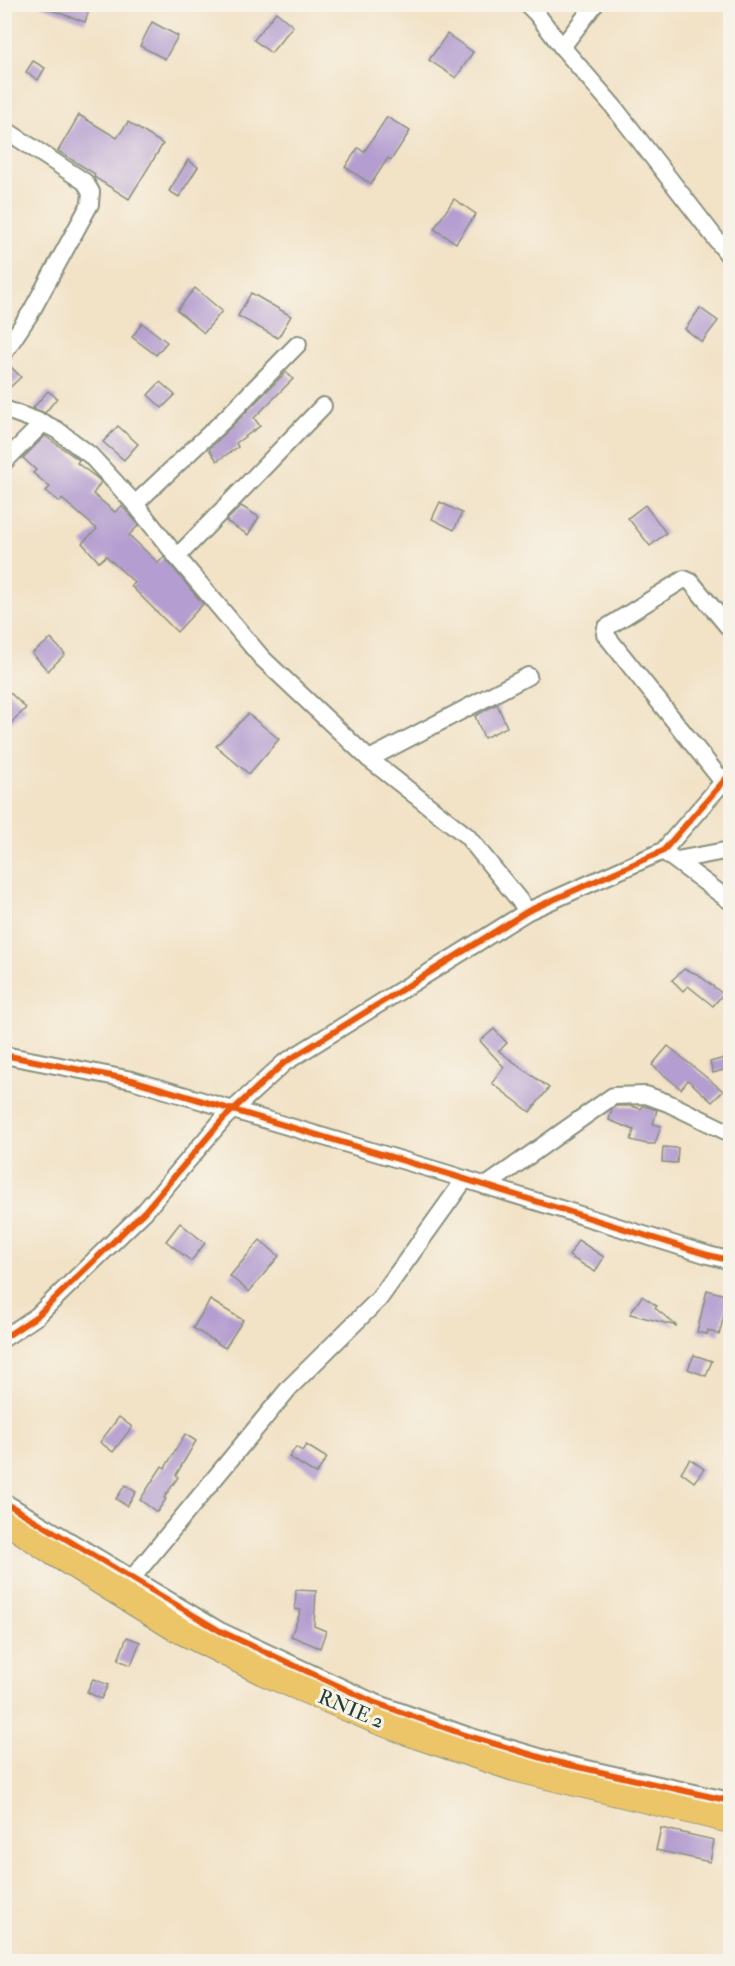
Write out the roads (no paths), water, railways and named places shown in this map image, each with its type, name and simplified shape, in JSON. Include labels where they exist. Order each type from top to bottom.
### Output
[{"type":"highway","name":"RNIE 2","points":[[4,1519],[53,1552],[125,1586],[174,1627],[263,1672],[418,1737],[514,1768],[730,1820]]},
{"type":"street","points":[[527,4],[613,106],[730,257]]},
{"type":"street","points":[[562,47],[596,4]]},
{"type":"street","points":[[4,129],[85,182],[91,192],[90,204],[31,312],[4,353]]},
{"type":"street","points":[[135,504],[225,419],[298,345]]},
{"type":"street","points":[[177,557],[323,406]]},
{"type":"street","points":[[4,409],[43,423],[72,440],[90,455],[135,504],[262,658],[369,759],[467,836],[528,911]]},
{"type":"street","points":[[4,462],[43,423]]},
{"type":"street","points":[[670,856],[727,778],[604,634],[606,628],[684,579],[691,582],[730,629]]},
{"type":"street","points":[[369,759],[528,676]]},
{"type":"street","points":[[4,1338],[37,1316],[145,1211],[224,1118],[284,1063],[528,911],[670,856],[730,850]]},
{"type":"street","points":[[670,856],[730,901]]},
{"type":"street","points":[[4,1055],[132,1080],[465,1179],[708,1255],[724,1259],[730,1258]]},
{"type":"street","points":[[486,1186],[613,1096],[646,1095],[730,1133]]},
{"type":"street","points":[[125,1586],[290,1387],[379,1299],[465,1179]]},
{"type":"street","points":[[4,1502],[125,1586],[373,1702],[424,1722],[556,1762],[730,1801]]}]
